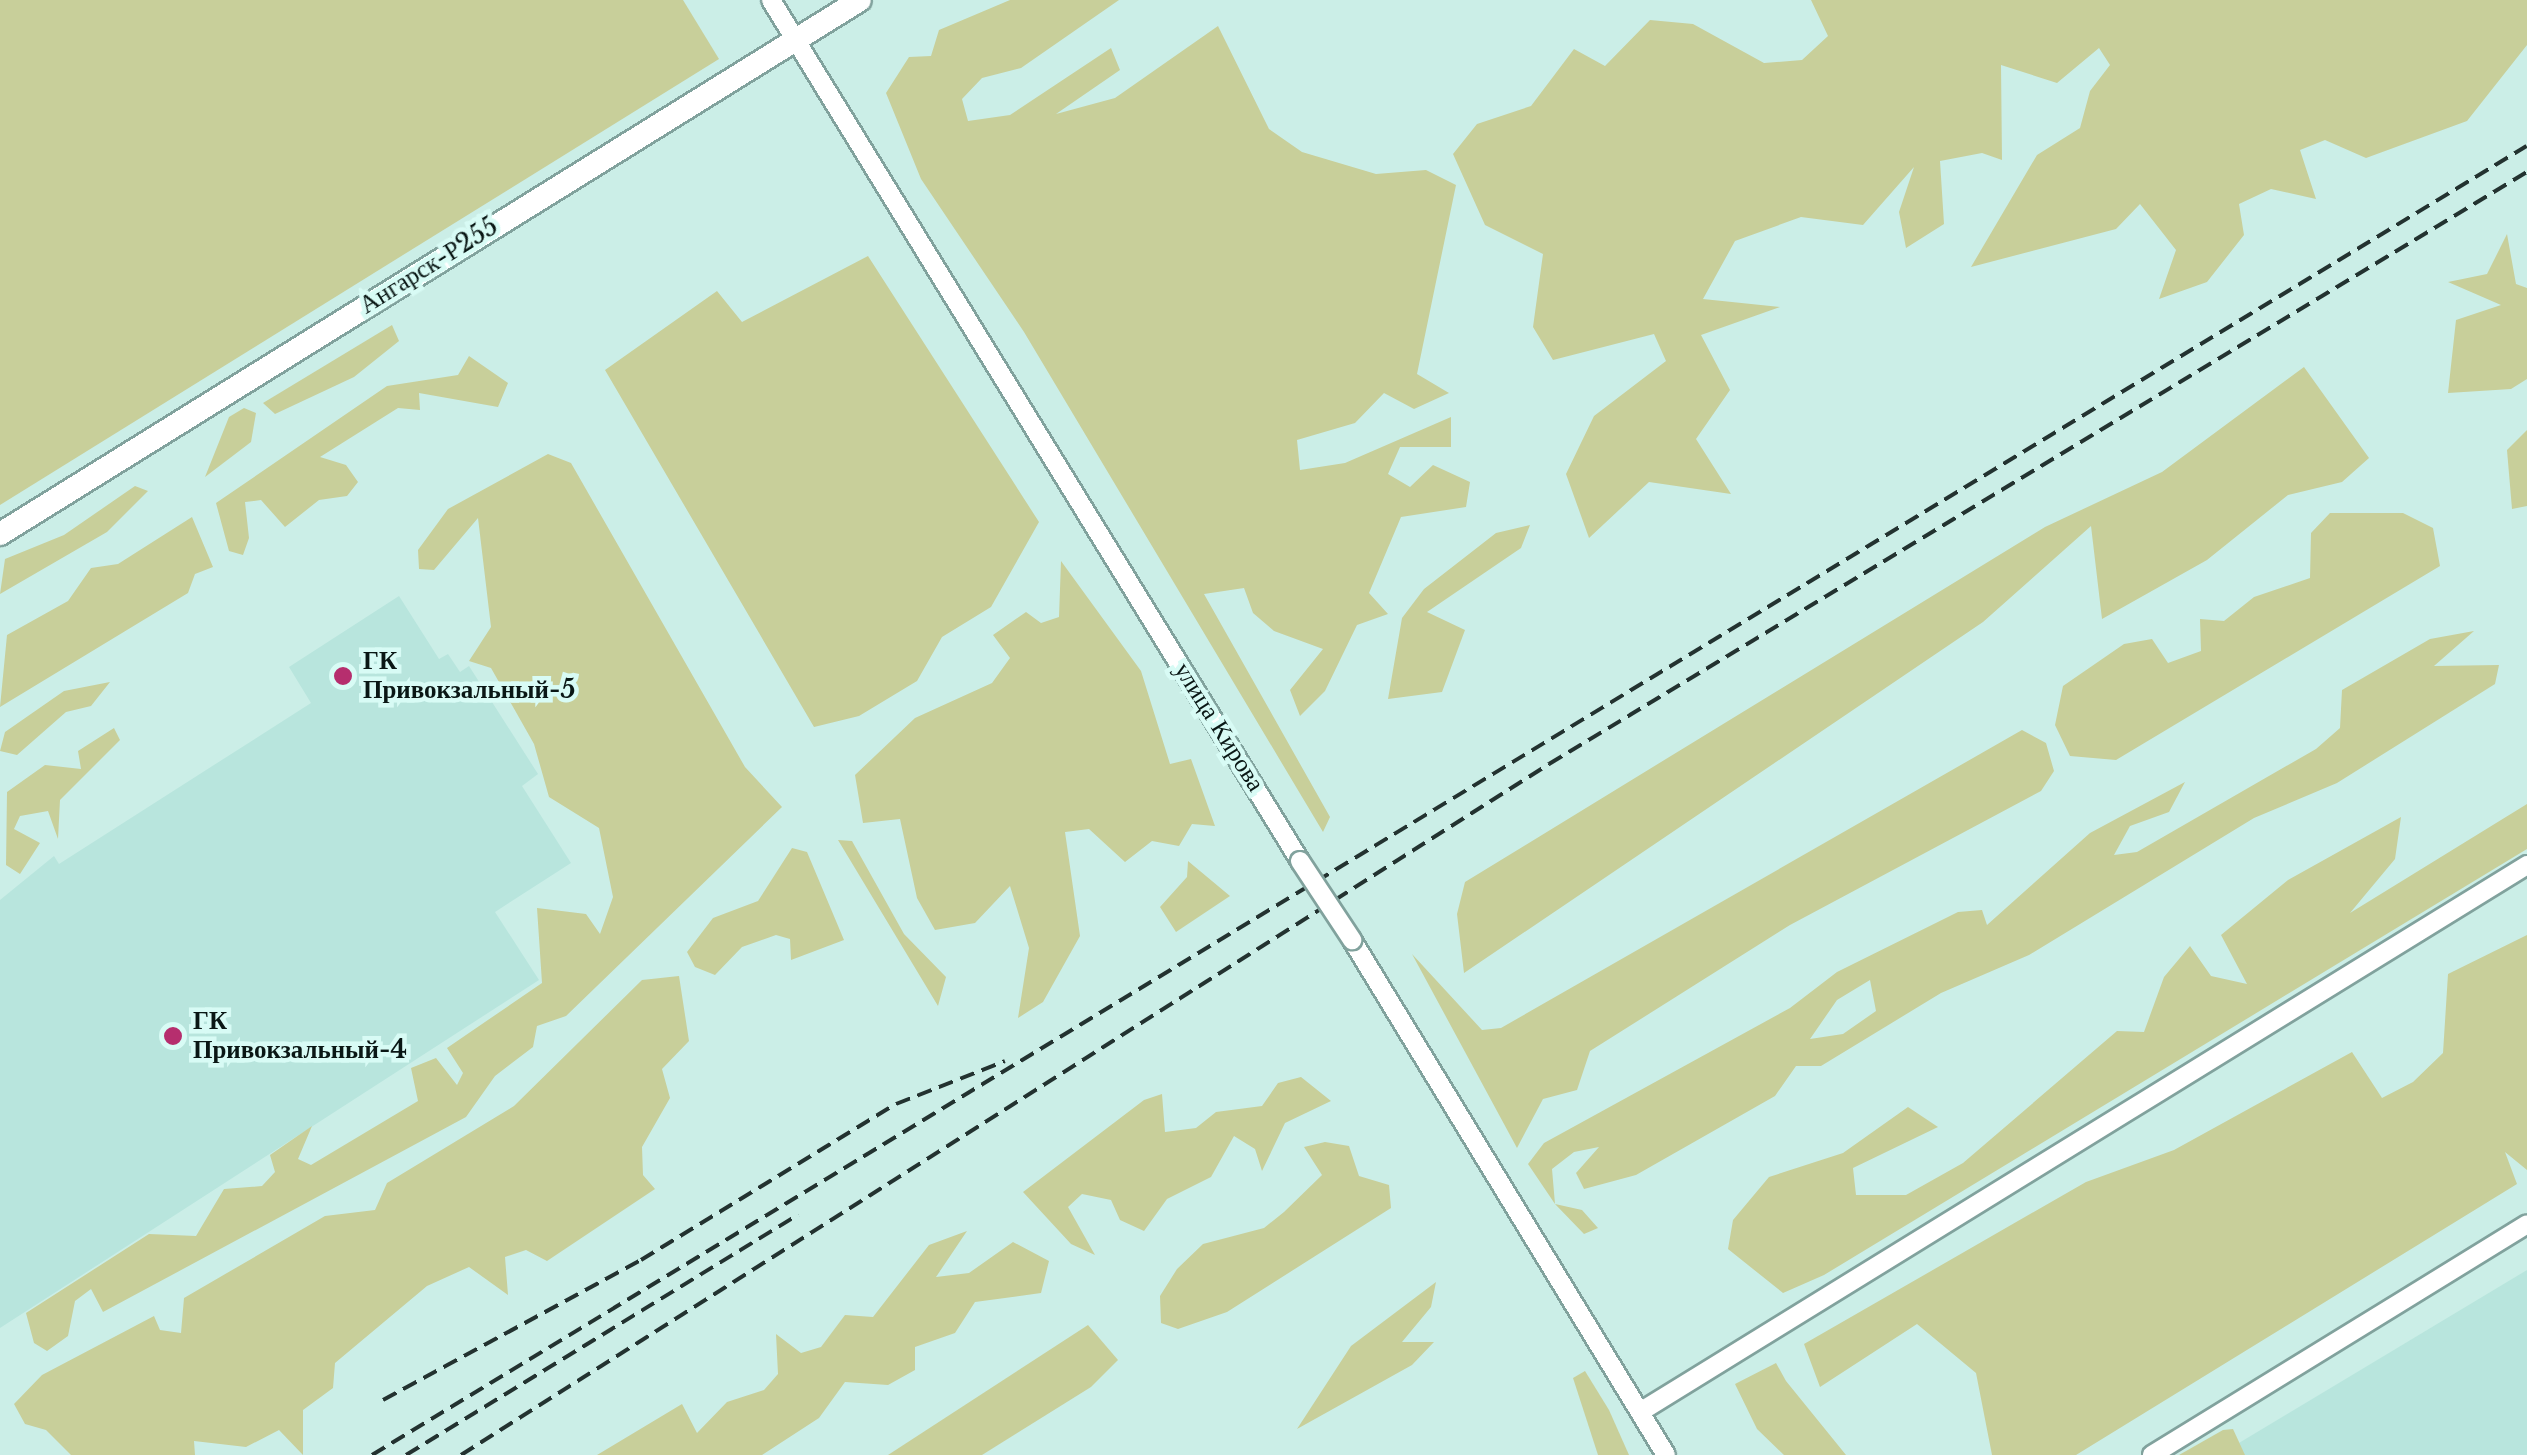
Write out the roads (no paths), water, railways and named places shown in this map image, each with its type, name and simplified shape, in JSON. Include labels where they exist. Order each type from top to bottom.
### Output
[{"type":"main road","name":"Ангарск-Р255","points":[[0,534],[860,0]]},
{"type":"street","name":"улица Кирова","points":[[771,0],[1666,1455]]},
{"type":"street","points":[[1640,1412],[2527,865]]},
{"type":"street","points":[[2152,1455],[2527,1224]]},
{"type":"railway","points":[[372,1455],[2527,146]]},
{"type":"railway","points":[[461,1455],[1549,764],[2527,172]]},
{"type":"railway","points":[[383,1400],[641,1260],[896,1104],[1005,1061]]},
{"type":"railway","points":[[406,1455],[798,1215]]},
{"type":"place","name":"ГК Привокзальный-5","points":[[343,676]]},
{"type":"place","name":"ГК Привокзальный-4","points":[[173,1036]]}]
